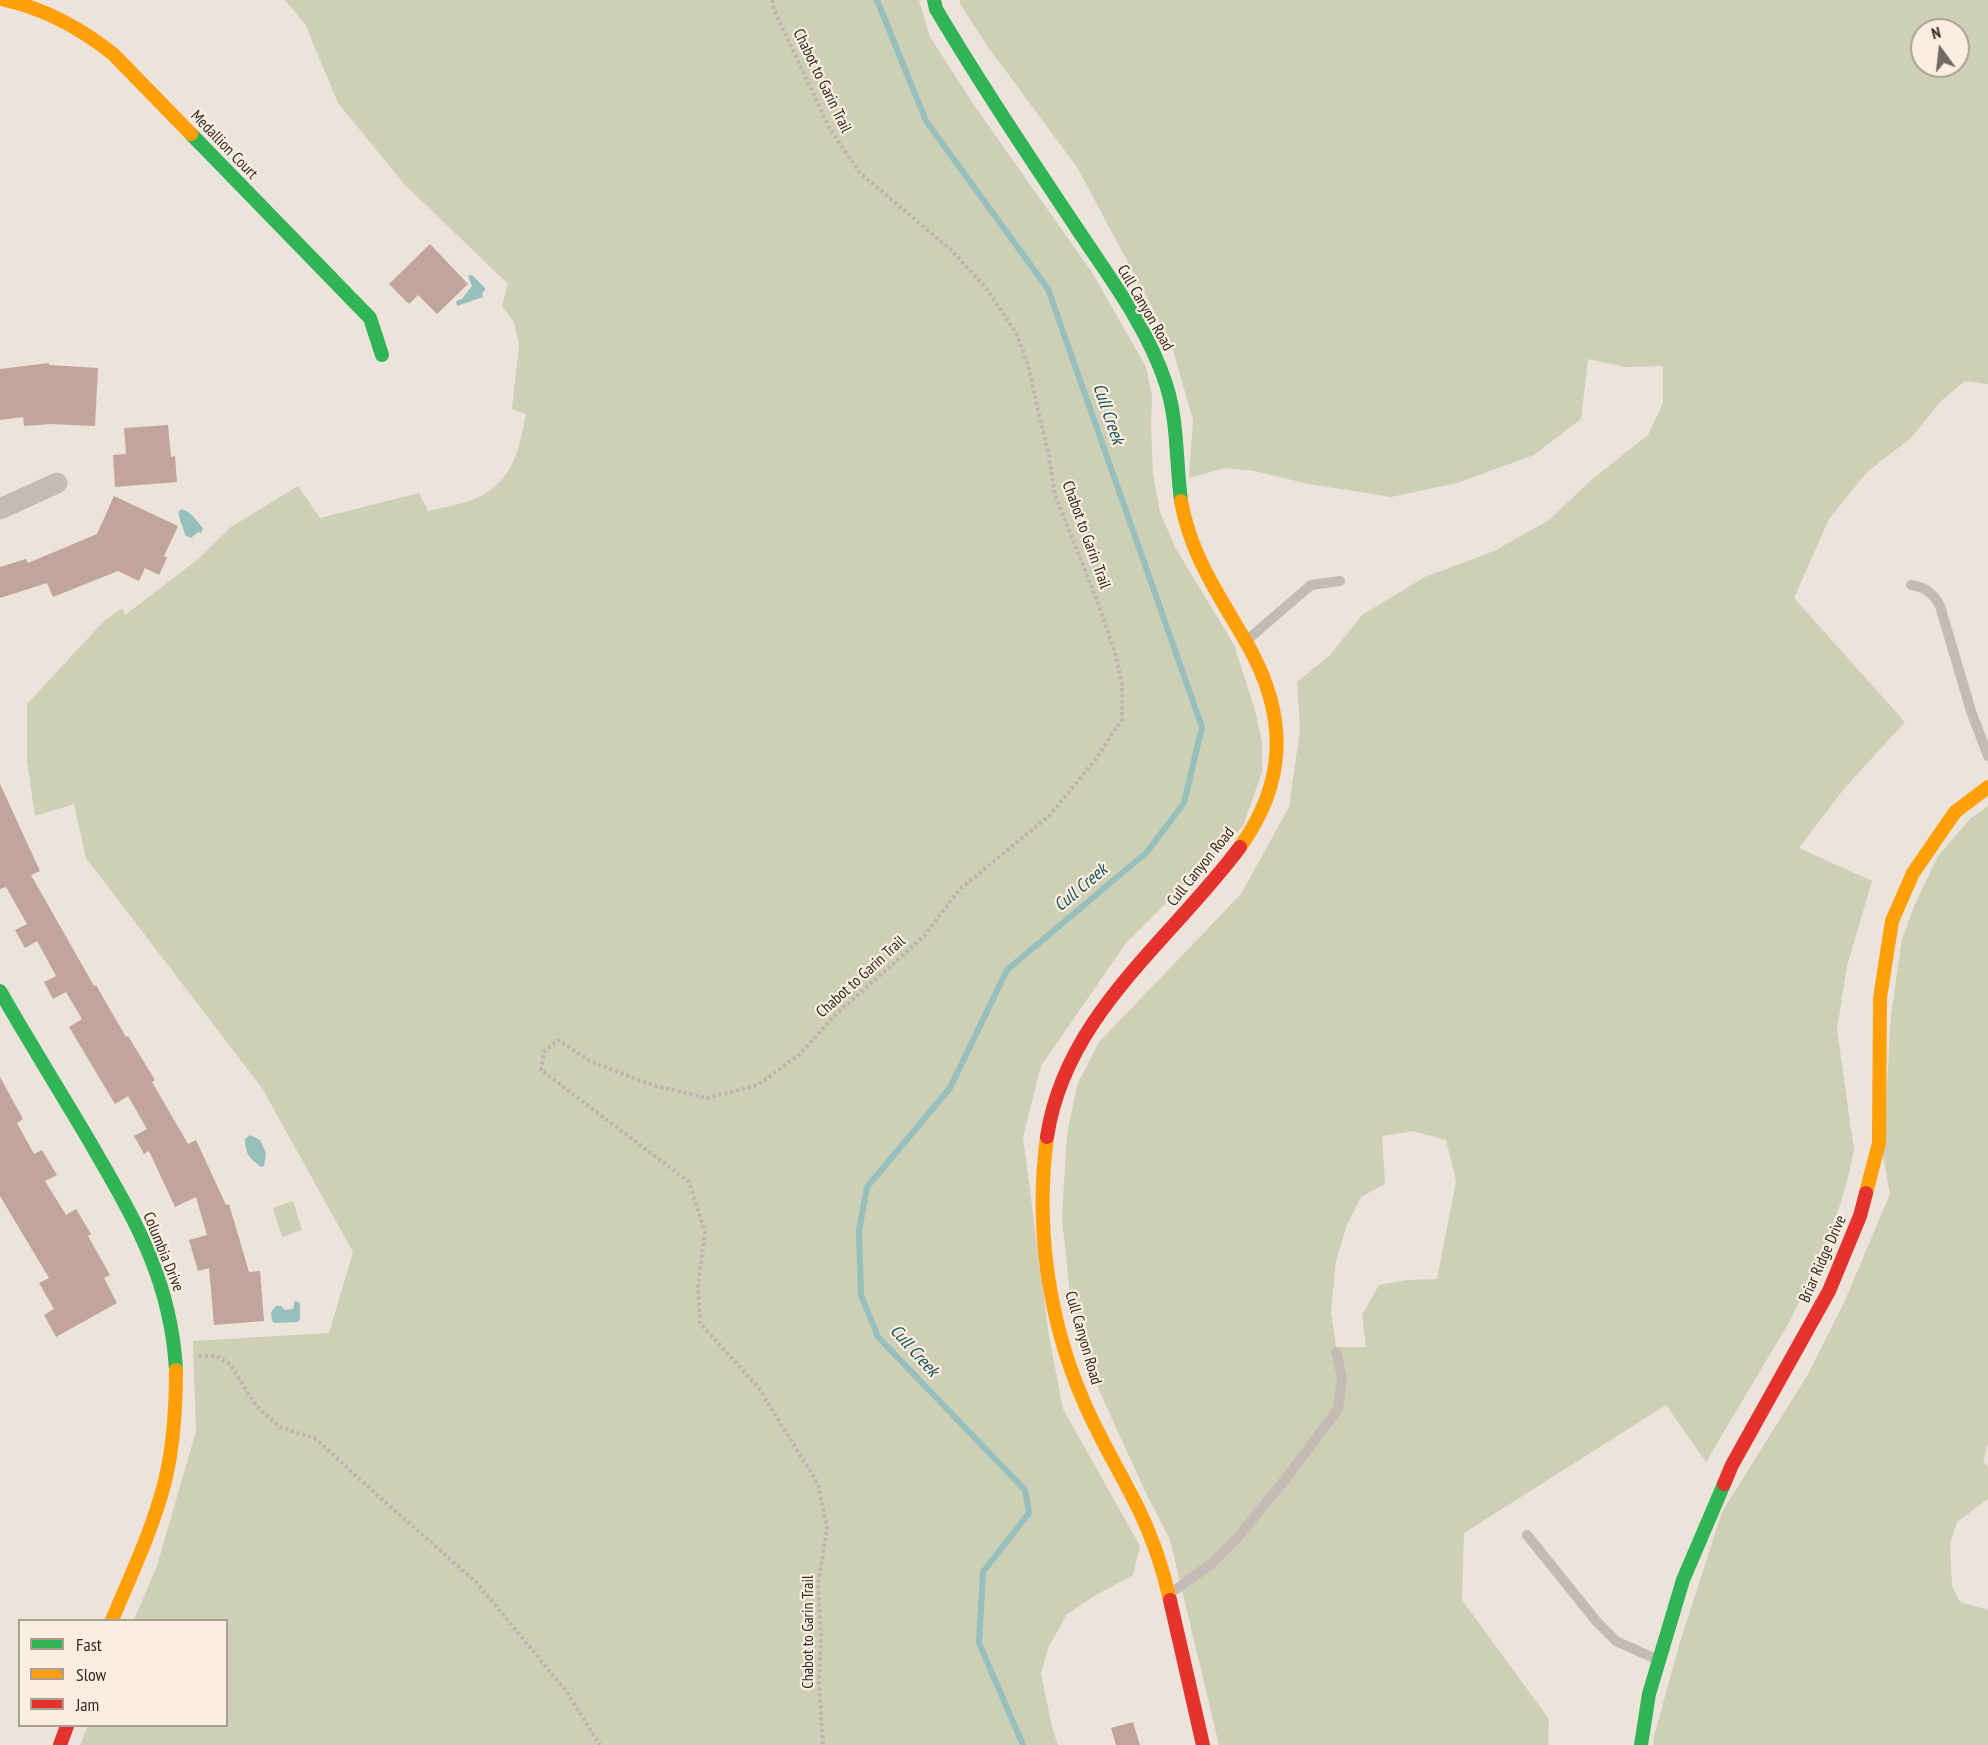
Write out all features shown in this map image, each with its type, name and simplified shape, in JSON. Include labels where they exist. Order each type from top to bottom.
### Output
[{"type":"street","name":"Medallion Court","points":[[5,0],[20,2],[52,14],[91,37],[113,54],[370,318],[382,355]]},
{"type":"street","name":"Cull Canyon Road","points":[[934,0],[936,9],[967,63],[1113,283],[1158,362],[1171,403],[1182,510],[1187,533],[1202,567],[1260,668],[1272,699],[1275,717],[1277,734],[1274,779],[1266,805],[1238,852],[1118,989],[1073,1054],[1058,1089],[1045,1150],[1042,1186],[1048,1273],[1059,1325],[1082,1398],[1139,1511],[1155,1548],[1203,1745]]},
{"type":"street","points":[[0,509],[57,483]]},
{"type":"street","name":"Briar Ridge Drive","points":[[1641,1745],[1649,1694],[1683,1580],[1732,1465],[1829,1291],[1860,1216],[1879,1143],[1880,998],[1892,921],[1913,873],[1955,812],[1988,787]]},
{"type":"street","name":"Columbia Drive","points":[[0,991],[136,1222],[154,1264],[166,1301],[172,1330],[175,1359],[175,1412],[171,1452],[156,1514],[112,1619]]},
{"type":"street","points":[[60,1745],[66,1727]]},
{"type":"lane","points":[[1246,641],[1311,585],[1340,581]]},
{"type":"lane","points":[[1911,585],[1921,586],[1929,591],[1940,606],[1971,711],[1988,756]]},
{"type":"lane","points":[[1168,1595],[1210,1564],[1238,1537],[1287,1477],[1338,1408],[1342,1378],[1336,1352]]},
{"type":"lane","points":[[1527,1534],[1597,1622],[1616,1641],[1659,1660]]},
{"type":"path","name":"Chabot to Garin Trail","points":[[772,0],[774,10],[830,129],[860,173],[951,250],[986,288],[1016,333],[1028,365],[1050,456],[1055,495],[1112,642],[1122,684],[1122,718],[1096,759],[1050,815],[959,890],[924,936],[832,1018],[800,1054],[758,1085],[707,1098],[652,1085],[592,1062],[558,1040],[544,1052],[541,1070],[689,1182],[705,1232],[698,1287],[700,1323],[758,1387],[818,1484],[827,1529],[818,1584],[821,1636],[819,1682],[823,1745]]},
{"type":"path","points":[[175,1359],[216,1356],[230,1364],[256,1406],[280,1426],[316,1438],[476,1582],[566,1691],[600,1745]]},
{"type":"green space","points":[[285,0],[919,0],[930,37],[974,105],[1093,274],[1146,367],[1152,396],[1153,474],[1160,512],[1175,547],[1234,645],[1255,710],[1262,742],[1262,772],[1243,826],[1126,943],[1041,1066],[1023,1137],[1049,1336],[1063,1409],[1140,1546],[1133,1575],[1067,1614],[1048,1648],[1041,1674],[1058,1745],[80,1745],[88,1727],[228,1727],[228,1619],[134,1619],[157,1566],[196,1431],[193,1341],[329,1333],[353,1252],[262,1088],[86,858],[74,804],[35,816],[27,761],[27,704],[104,621],[122,608],[125,615],[197,560],[231,527],[298,486],[320,518],[419,493],[428,511],[467,502],[491,490],[507,472],[521,439],[526,414],[512,409],[519,345],[514,322],[502,306],[508,284],[405,185],[338,103],[305,24]]},
{"type":"green space","points":[[960,0],[1988,0],[1988,384],[1965,381],[1941,401],[1911,438],[1867,472],[1829,519],[1794,598],[1905,722],[1843,790],[1799,848],[1872,881],[1847,966],[1837,1030],[1854,1150],[1847,1182],[1826,1250],[1788,1324],[1706,1462],[1666,1405],[1464,1533],[1462,1600],[1549,1719],[1548,1745],[1219,1745],[1170,1540],[1144,1489],[1083,1355],[1069,1285],[1062,1218],[1067,1134],[1077,1085],[1099,1042],[1241,894],[1289,807],[1300,730],[1297,682],[1330,655],[1362,615],[1425,577],[1494,551],[1549,520],[1590,481],[1648,435],[1663,403],[1663,366],[1625,367],[1588,359],[1581,419],[1534,455],[1457,483],[1391,497],[1309,484],[1254,471],[1225,468],[1189,478],[1193,420],[1171,343],[1077,167],[988,47],[960,4]],"holes":[[[1413,1131],[1446,1140],[1456,1181],[1437,1279],[1407,1280],[1379,1285],[1362,1315],[1366,1347],[1336,1347],[1331,1311],[1336,1261],[1347,1225],[1361,1197],[1385,1184],[1382,1136]]]},
{"type":"green space","points":[[1988,806],[1988,1443],[1983,1462],[1988,1466],[1988,1499],[1957,1522],[1950,1543],[1952,1586],[1960,1602],[1988,1610],[1988,1745],[1653,1745],[1680,1642],[1722,1512],[1807,1376],[1843,1305],[1890,1194],[1883,1156],[1891,1015],[1902,939],[1915,904],[1938,856],[1970,819]]},
{"type":"green space","points":[[293,1201],[302,1230],[282,1237],[273,1208]]},
{"type":"water","points":[[472,275],[485,288],[482,293],[483,297],[457,306],[456,301],[462,299],[472,286],[468,276]]},
{"type":"water","points":[[182,509],[192,515],[203,528],[201,533],[198,532],[191,538],[185,535],[179,516],[179,511]]},
{"type":"water","points":[[250,1135],[260,1140],[266,1153],[264,1166],[261,1167],[247,1153],[245,1139]]},
{"type":"water","points":[[295,1301],[300,1303],[298,1322],[274,1323],[272,1321],[271,1312],[276,1306],[281,1306],[285,1310],[293,1309]]},
{"type":"building","points":[[430,244],[468,284],[437,314],[418,295],[409,304],[389,284]]},
{"type":"building","points":[[49,363],[49,365],[98,368],[95,426],[51,424],[24,426],[23,417],[0,420],[0,369]]},
{"type":"building","points":[[168,425],[171,457],[175,456],[177,482],[115,487],[113,455],[126,454],[124,428]]},
{"type":"building","points":[[114,496],[178,526],[164,556],[167,558],[159,575],[145,568],[139,581],[118,571],[53,597],[47,583],[0,598],[0,567],[26,559],[28,563],[97,534]]},
{"type":"building","points":[[0,784],[40,871],[31,875],[94,986],[96,985],[126,1037],[128,1036],[155,1080],[152,1082],[188,1144],[196,1140],[226,1205],[229,1204],[249,1272],[260,1271],[264,1321],[214,1325],[209,1268],[198,1271],[189,1240],[207,1235],[196,1197],[175,1207],[149,1151],[144,1154],[134,1136],[147,1129],[128,1096],[115,1104],[69,1027],[82,1019],[66,992],[53,999],[44,982],[56,976],[37,941],[25,948],[15,930],[27,924],[6,887],[0,889]]},
{"type":"building","points":[[0,1077],[23,1119],[17,1123],[34,1154],[42,1150],[57,1175],[45,1181],[66,1215],[76,1209],[91,1234],[88,1236],[110,1275],[104,1278],[117,1303],[56,1337],[44,1315],[54,1309],[39,1283],[49,1278],[0,1196]]},
{"type":"building","points":[[1133,1722],[1140,1745],[1116,1745],[1111,1728]]},
{"type":"waterway","name":"Cull Creek","points":[[877,0],[926,121],[1048,289],[1202,727],[1184,803],[1147,852],[1007,970],[950,1088],[867,1187],[859,1231],[861,1295],[878,1337],[1025,1490],[1029,1513],[983,1572],[979,1643],[1023,1745]]},
{"type":"traffic: fast","points":[[934,0],[936,9],[970,64],[1114,283],[1149,342],[1170,398],[1175,427],[1181,501]]},
{"type":"traffic: fast","points":[[191,134],[370,318],[382,355]]},
{"type":"traffic: fast","points":[[0,991],[134,1220],[158,1276],[173,1336],[176,1370]]},
{"type":"traffic: fast","points":[[1641,1745],[1649,1694],[1683,1580],[1724,1484]]},
{"type":"traffic: slow","points":[[5,0],[48,14],[101,45],[113,54],[191,134]]},
{"type":"traffic: slow","points":[[1181,501],[1200,560],[1262,675],[1271,700],[1276,726],[1277,750],[1266,799],[1240,847]]},
{"type":"traffic: slow","points":[[1866,1193],[1879,1143],[1880,998],[1892,921],[1913,873],[1955,812],[1988,787]]},
{"type":"traffic: slow","points":[[1047,1137],[1044,1170],[1044,1238],[1047,1271],[1061,1337],[1089,1414],[1149,1532],[1170,1600]]},
{"type":"traffic: slow","points":[[112,1619],[148,1534],[165,1481],[174,1426],[176,1370]]},
{"type":"traffic: jam","points":[[1047,1137],[1058,1093],[1075,1053],[1098,1016],[1124,981],[1213,881],[1240,847]]},
{"type":"traffic: jam","points":[[1724,1484],[1732,1465],[1829,1291],[1860,1216],[1866,1193]]},
{"type":"traffic: jam","points":[[1170,1600],[1203,1745]]},
{"type":"traffic: jam","points":[[60,1745],[67,1727]]}]
